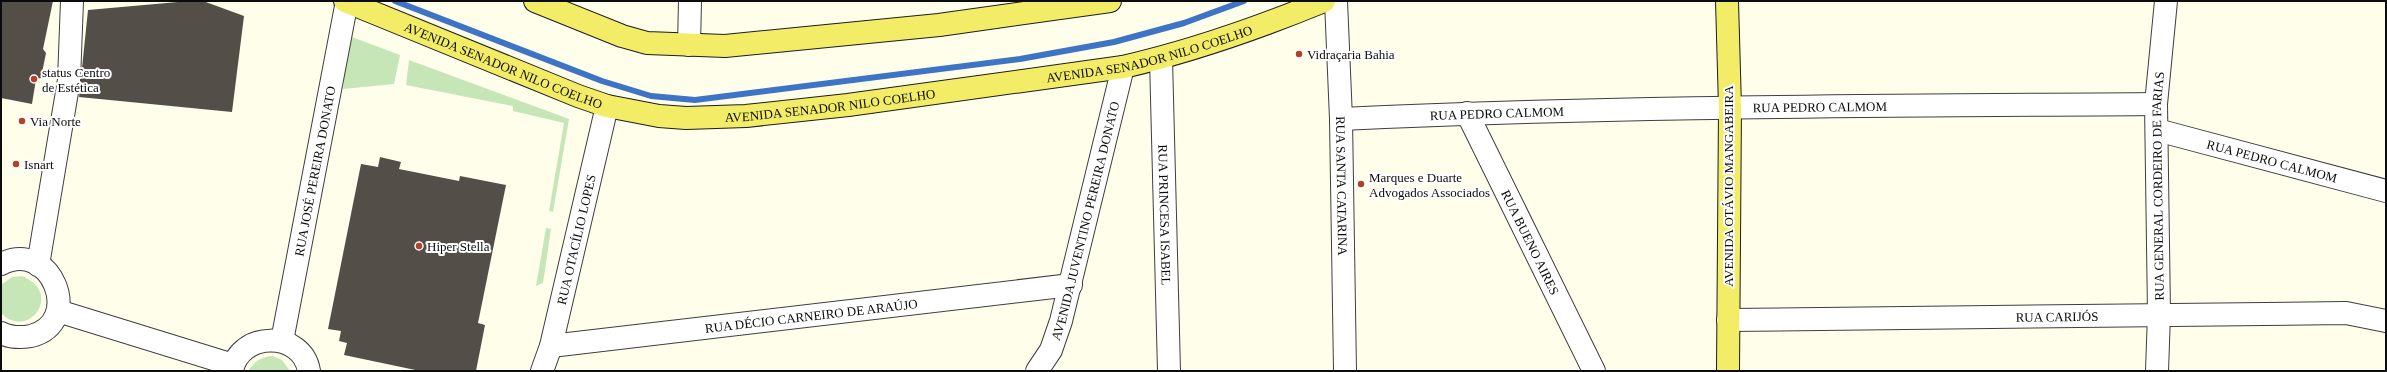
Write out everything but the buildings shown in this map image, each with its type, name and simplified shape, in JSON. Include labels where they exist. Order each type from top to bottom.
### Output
[{"type":"main road","name":"AVENIDA SENADOR NILO COELHO","points":[[346,1],[607,106],[659,116],[686,118],[746,116],[848,105],[1123,67],[1161,59],[1242,34],[1324,1]]},
{"type":"main road","points":[[535,1],[622,36],[647,43],[689,46],[725,46],[940,25],[1110,1]]},
{"type":"main road","name":"AVENIDA OTÁVIO MANGABEIRA","points":[[1726,1],[1730,107],[1728,371]]},
{"type":"street","points":[[38,265],[69,80],[72,1]]},
{"type":"street","name":"RUA JOSÉ PEREIRA DONATO","points":[[282,341],[346,1]]},
{"type":"street","points":[[689,46],[690,1]]},
{"type":"street","name":"RUA SANTA CATARINA","points":[[1336,1],[1341,119],[1345,371]]},
{"type":"street","name":"RUA GENERAL CORDEIRO DE FARIAS","points":[[2157,371],[2159,314],[2156,104],[2166,1]]},
{"type":"street","name":"RUA PRINCESA ISABEL","points":[[1161,59],[1169,371]]},
{"type":"street","name":"AVENIDA JUVENTINO PEREIRA DONATO","points":[[1037,371],[1051,350],[1071,285],[1123,67]]},
{"type":"street","name":"RUA PEDRO CALMOM","points":[[1341,119],[1467,113],[1730,107],[2156,104]]},
{"type":"street","name":"RUA OTACÍLIO LOPES","points":[[542,371],[551,346],[607,106]]},
{"type":"street","name":"RUA BUENO AIRES","points":[[1467,113],[1594,371]]},
{"type":"street","name":"RUA PEDRO CALMOM","points":[[2157,130],[2386,191]]},
{"type":"street","points":[[1,264],[17,260],[38,265],[53,278],[58,291],[58,311],[48,326],[38,334],[21,338],[3,339]]},
{"type":"street","name":"RUA DÉCIO CARNEIRO DE ARAÚJO","points":[[551,346],[1071,285]]},
{"type":"street","points":[[58,311],[232,368],[239,355],[258,341],[270,339],[282,341],[293,347],[302,356],[309,371]]},
{"type":"street","name":"RUA CARIJÓS","points":[[1728,320],[2346,313],[2386,321]]},
{"type":"green space","points":[[352,37],[400,55],[394,84],[343,89],[347,50]]},
{"type":"green space","points":[[409,60],[569,119],[553,212],[549,211],[564,123],[513,111],[513,106],[406,85]]},
{"type":"green space","points":[[546,228],[551,229],[543,283],[536,286]]},
{"type":"green space","points":[[22,276],[34,284],[40,293],[41,303],[31,318],[22,321],[11,320],[1,313],[1,285],[12,277]]},
{"type":"green space","points":[[273,356],[282,360],[290,371],[248,371],[259,360],[265,357]]},
{"type":"waterway","points":[[395,1],[602,81],[651,96],[695,100],[1020,59],[1114,42],[1184,23],[1244,1]]},
{"type":"place","name":"Vidraçaria Bahia","points":[[1299,54]]},
{"type":"place","name":"status Centro de Estética","points":[[34,79]]},
{"type":"place","name":"Via Norte","points":[[22,121]]},
{"type":"place","name":"Isnart","points":[[16,164]]},
{"type":"place","name":"Marques e Duarte Advogados Associados","points":[[1361,184]]},
{"type":"place","name":"Hiper Stella","points":[[419,246]]}]
